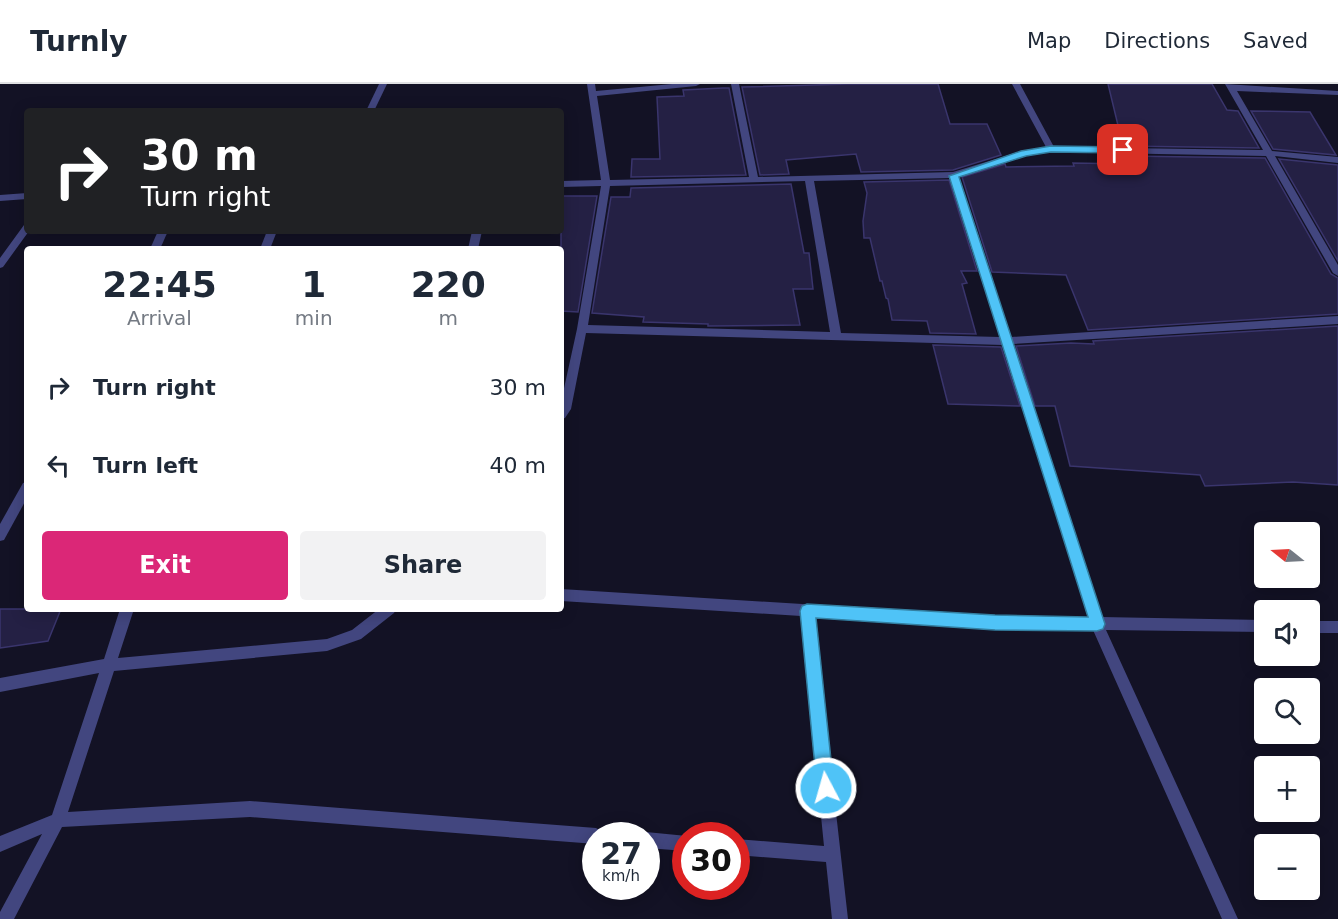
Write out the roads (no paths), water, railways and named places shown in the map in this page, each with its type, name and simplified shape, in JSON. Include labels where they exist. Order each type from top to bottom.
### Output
[{"type":"street","points":[[371,108],[383,84]]},
{"type":"street","points":[[564,410],[582,329],[606,183],[591,89],[696,84]]},
{"type":"street","points":[[735,84],[754,180]]},
{"type":"street","points":[[1016,84],[1051,149]]},
{"type":"street","points":[[1231,86],[1338,93]]},
{"type":"street","points":[[1231,86],[1267,153],[1338,273]]},
{"type":"street","points":[[564,184],[954,176],[1024,153],[1051,149],[1267,153],[1338,160]]},
{"type":"street","points":[[954,176],[1097,624],[1230,919]]},
{"type":"street","points":[[809,179],[836,336]]},
{"type":"street","points":[[0,198],[24,196]]},
{"type":"street","points":[[0,265],[24,231]]},
{"type":"street","points":[[582,329],[1007,341],[1338,320]]},
{"type":"street","points":[[0,536],[24,492]]},
{"type":"street","points":[[564,595],[995,622],[1254,626]]},
{"type":"street","points":[[807,611],[840,919]]},
{"type":"street","points":[[5,919],[58,820],[126,612]]},
{"type":"street","points":[[0,685],[109,665],[327,645],[356,635],[385,612]]},
{"type":"street","points":[[1320,627],[1338,627]]},
{"type":"street","points":[[0,844],[58,820],[250,809],[582,835]]},
{"type":"street","points":[[750,848],[833,855]]}]
